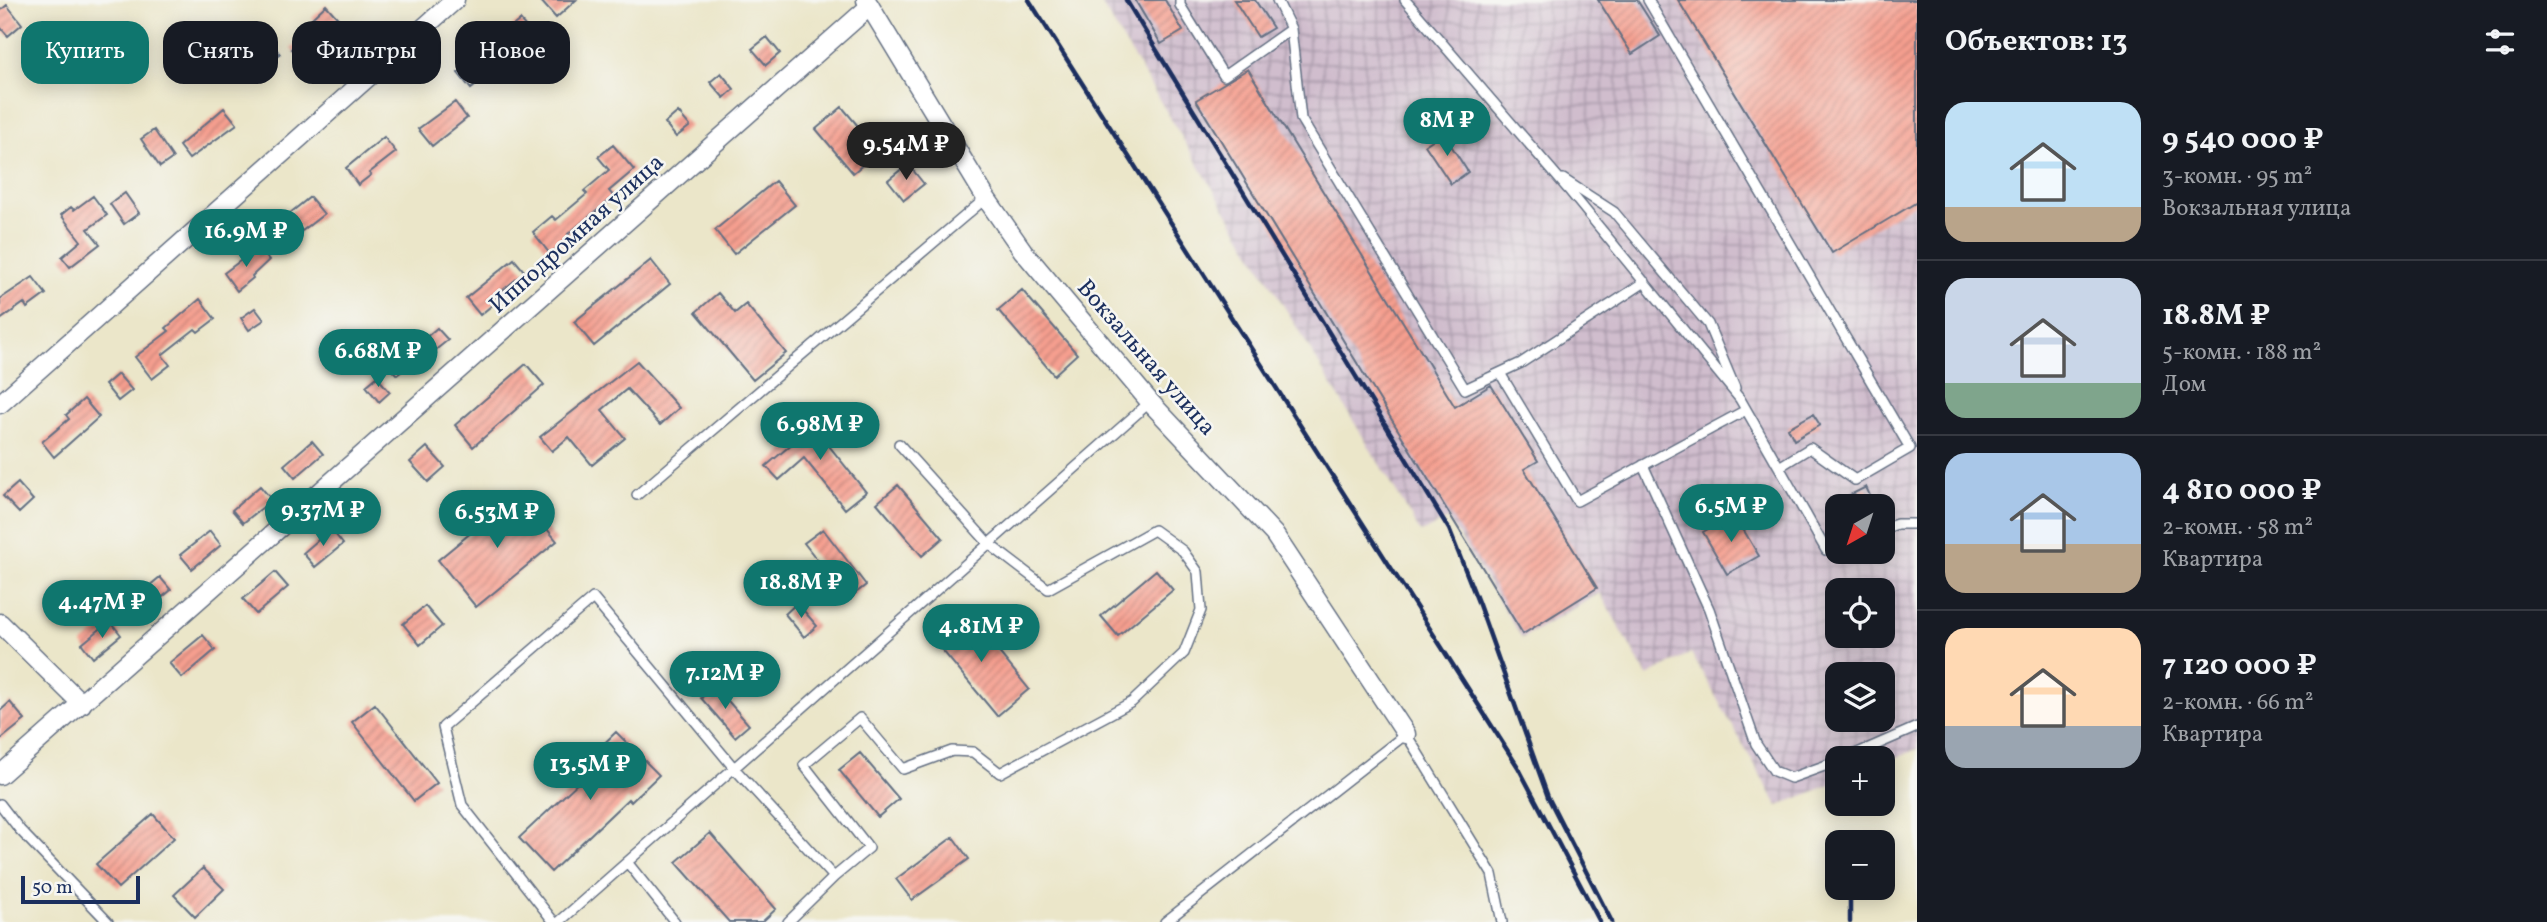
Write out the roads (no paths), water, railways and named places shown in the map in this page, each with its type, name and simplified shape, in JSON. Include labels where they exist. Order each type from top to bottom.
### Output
[{"type":"street","points":[[0,404],[455,0]]},
{"type":"street","name":"Вокзальная улица","points":[[868,3],[986,198],[1023,251],[1150,402],[1274,534],[1406,734]]},
{"type":"street","name":"Ипподромная улица","points":[[0,775],[868,3]]},
{"type":"street","points":[[0,623],[82,704]]},
{"type":"lane","points":[[1180,0],[1180,5],[1224,76],[1292,29]]},
{"type":"lane","points":[[1277,0],[1292,29],[1301,119],[1465,389],[1521,363],[1645,282]]},
{"type":"lane","points":[[1405,0],[1554,173],[1740,400],[1825,548]]},
{"type":"lane","points":[[1648,0],[1910,448],[1855,480],[1810,448],[1779,467]]},
{"type":"lane","points":[[1554,173],[1614,212],[1708,324],[1740,400]]},
{"type":"lane","points":[[636,495],[986,198]]},
{"type":"lane","points":[[1500,373],[1577,501],[1746,410]]},
{"type":"lane","points":[[834,877],[734,768],[593,598],[443,727],[462,805],[556,922],[627,862],[734,768],[989,544],[1150,402]]},
{"type":"lane","points":[[788,922],[834,877],[869,848],[804,765],[860,718],[903,769],[952,751],[974,752],[1000,774],[1132,702],[1184,653],[1201,610],[1198,572],[1183,551],[1154,530],[1048,589],[989,544],[899,444]]},
{"type":"lane","points":[[1643,465],[1709,609],[1756,744],[1774,771],[1791,778],[1825,766]]},
{"type":"lane","points":[[1895,525],[1917,524]]},
{"type":"lane","points":[[1873,746],[1917,727]]},
{"type":"lane","points":[[1165,922],[1406,734],[1492,874],[1502,922]]},
{"type":"lane","points":[[0,804],[20,830],[108,922]]},
{"type":"lane","points":[[627,862],[676,922]]},
{"type":"railway","points":[[1029,0],[1518,767],[1600,922]]},
{"type":"railway","points":[[1126,0],[1449,529],[1548,797],[1612,922]]},
{"type":"railway","points":[[1850,900],[1850,922]]}]
